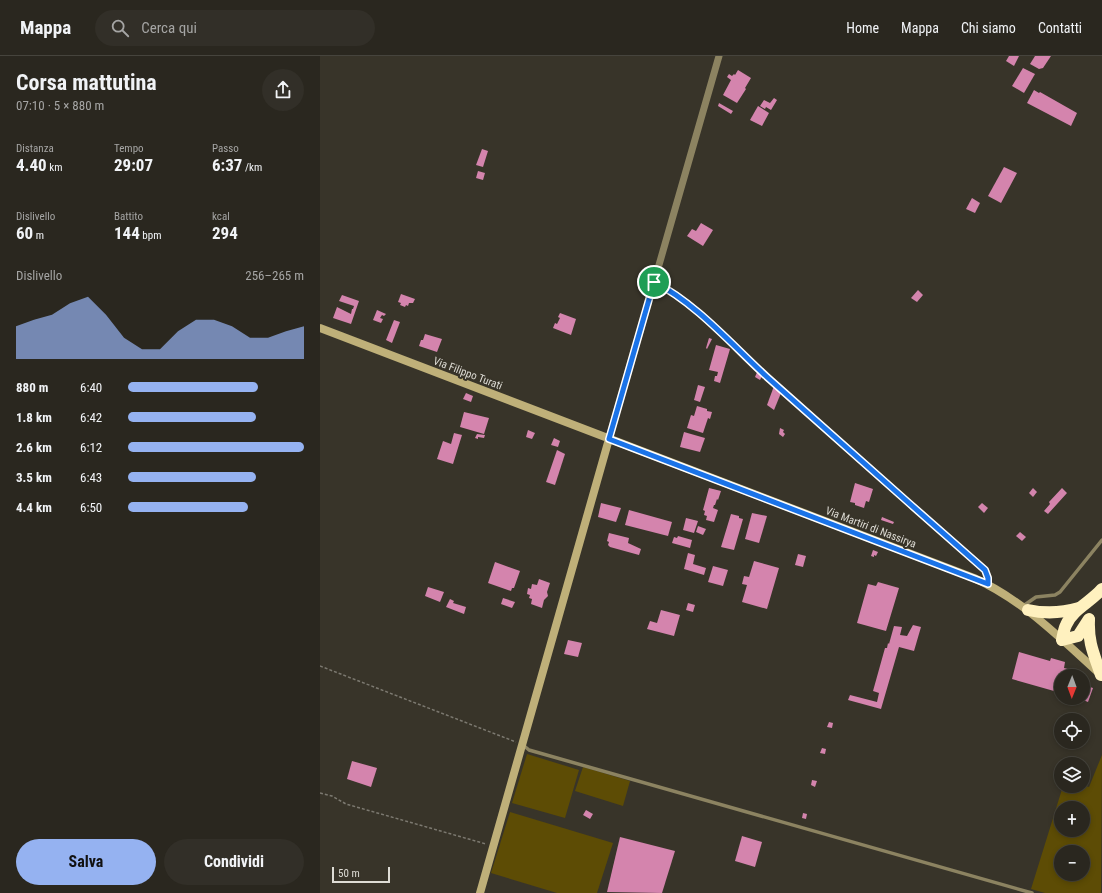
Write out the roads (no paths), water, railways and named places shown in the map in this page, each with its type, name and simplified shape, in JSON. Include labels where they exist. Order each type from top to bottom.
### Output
[{"type":"highway","points":[[1090,619],[1078,636],[1062,640],[1065,626],[1070,618],[1079,608],[1099,593]]},
{"type":"highway","points":[[1099,593],[1090,619],[1089,635],[1091,647],[1101,676]]},
{"type":"highway","points":[[1026,608],[1041,613],[1054,613],[1079,608]]},
{"type":"street","points":[[480,893],[720,56]]},
{"type":"street","name":"Via Filippo Turati","points":[[320,328],[609,439]]},
{"type":"street","name":"Via Martiri di Nassirya","points":[[609,439],[988,584],[1026,608],[1101,676]]},
{"type":"lane","points":[[654,282],[672,293],[707,321],[901,497],[985,570],[988,578],[988,584]]},
{"type":"lane","points":[[1026,608],[1036,597],[1051,596],[1060,592],[1102,540]]},
{"type":"lane","points":[[522,745],[529,750],[1032,893]]}]
